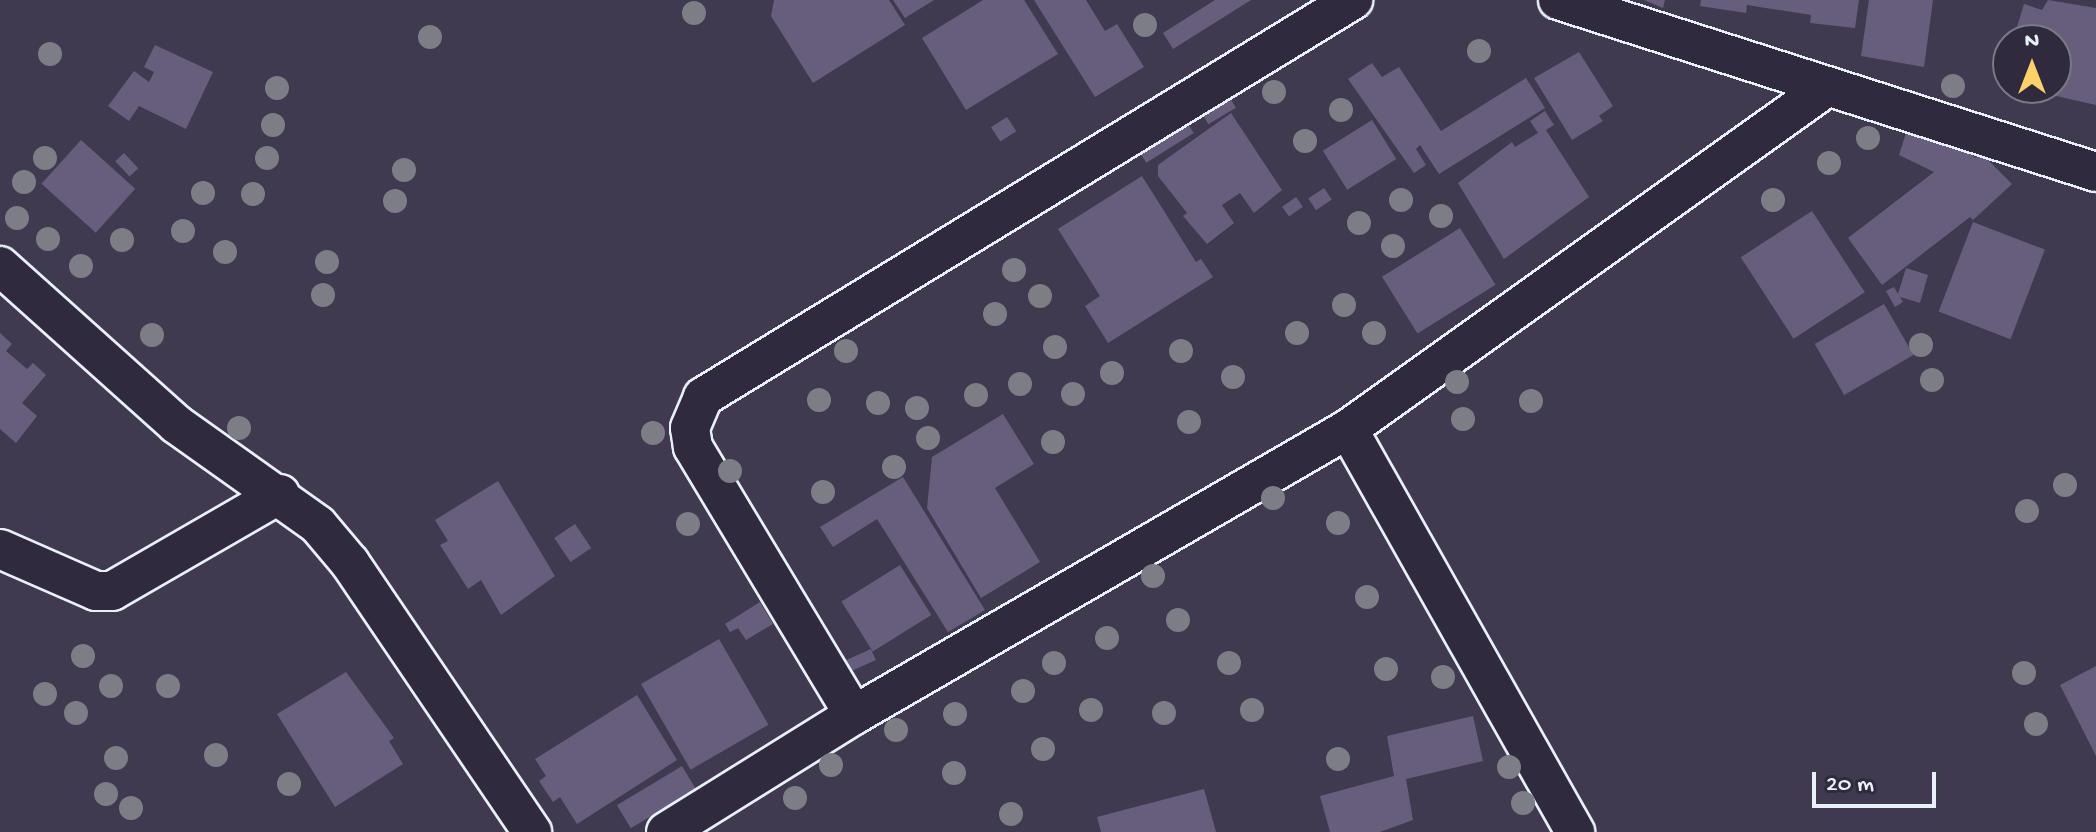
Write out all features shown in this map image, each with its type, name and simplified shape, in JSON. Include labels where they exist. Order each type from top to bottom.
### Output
[{"type":"street","points":[[854,715],[693,447],[690,428],[703,397],[1353,0]]},
{"type":"street","points":[[1558,0],[2096,172]]},
{"type":"street","points":[[666,832],[854,715],[1348,429],[1827,87]]},
{"type":"street","points":[[0,266],[176,424],[280,494],[318,525],[350,563],[532,832]]},
{"type":"street","points":[[1348,429],[1575,832]]},
{"type":"street","points":[[0,549],[96,591],[112,591],[280,494]]},
{"type":"building","points":[[774,0],[889,0],[905,25],[813,83],[771,16]]},
{"type":"building","points":[[893,0],[934,0],[905,18]]},
{"type":"building","points":[[983,0],[1024,0],[1058,54],[966,110],[922,38]]},
{"type":"building","points":[[1034,0],[1086,0],[1105,31],[1117,24],[1144,67],[1095,97]]},
{"type":"building","points":[[1215,0],[1251,0],[1173,49],[1163,33]]},
{"type":"building","points":[[1644,0],[1665,0],[1663,8]]},
{"type":"building","points":[[1701,0],[1859,0],[1855,28],[1810,23],[1811,15],[1747,5],[1746,13],[1700,6]]},
{"type":"building","points":[[1869,0],[1933,0],[1924,67],[1861,56]]},
{"type":"building","points":[[2048,0],[2096,8],[2096,105],[2072,100],[2072,24],[2018,24],[2024,4],[2042,10]]},
{"type":"building","points":[[155,45],[213,72],[186,129],[139,106],[129,121],[108,106],[134,71],[149,82],[154,72],[144,67]]},
{"type":"building","points":[[1579,52],[1613,106],[1599,116],[1603,121],[1572,140],[1534,78]]},
{"type":"building","points":[[1372,63],[1382,77],[1399,67],[1441,131],[1526,78],[1545,108],[1439,174],[1420,145],[1416,149],[1426,165],[1414,173],[1348,79]]},
{"type":"building","points":[[1224,88],[1236,108],[1208,124],[1197,104]]},
{"type":"building","points":[[1180,111],[1194,133],[1146,163],[1133,141]]},
{"type":"building","points":[[1545,111],[1554,125],[1546,130],[1589,197],[1504,259],[1458,183],[1512,142],[1515,147],[1538,133],[1530,121]]},
{"type":"building","points":[[1231,113],[1282,190],[1254,213],[1240,193],[1222,205],[1234,223],[1207,244],[1183,216],[1187,213],[1158,176],[1158,165]]},
{"type":"building","points":[[1007,117],[1016,131],[1000,142],[991,127]]},
{"type":"building","points":[[1372,120],[1396,159],[1347,190],[1323,151]]},
{"type":"building","points":[[1907,130],[1962,144],[1975,158],[1981,153],[2012,184],[1973,220],[1970,217],[1882,285],[1848,238],[1934,172],[1899,155]]},
{"type":"building","points":[[81,140],[135,189],[96,233],[42,184]]},
{"type":"building","points":[[124,153],[138,168],[130,177],[115,161]]},
{"type":"building","points":[[1142,176],[1196,262],[1201,259],[1213,277],[1108,343],[1085,306],[1100,296],[1058,229]]},
{"type":"building","points":[[1324,188],[1332,200],[1316,210],[1308,199]]},
{"type":"building","points":[[1296,197],[1303,207],[1289,217],[1282,207]]},
{"type":"building","points":[[1812,211],[1865,292],[1794,339],[1741,257]]},
{"type":"building","points":[[1973,222],[2045,250],[2010,339],[1939,312]]},
{"type":"building","points":[[1460,228],[1496,285],[1417,334],[1382,277]]},
{"type":"building","points":[[1906,268],[1928,275],[1920,303],[1900,297],[1903,302],[1895,307],[1886,291],[1894,287],[1898,294]]},
{"type":"building","points":[[1884,304],[1914,355],[1844,395],[1815,344]]},
{"type":"building","points":[[0,333],[12,344],[6,351],[27,369],[33,363],[46,375],[22,403],[37,416],[16,443],[0,429]]},
{"type":"building","points":[[1003,414],[1034,464],[995,488],[1040,562],[981,598],[927,508],[932,457]]},
{"type":"building","points":[[903,477],[985,610],[948,632],[877,519],[833,547],[820,527]]},
{"type":"building","points":[[498,481],[555,576],[501,615],[481,580],[468,589],[440,545],[448,541],[435,520]]},
{"type":"building","points":[[575,524],[591,548],[570,562],[554,538]]},
{"type":"building","points":[[900,565],[931,615],[873,652],[841,602]]},
{"type":"building","points":[[760,602],[773,624],[746,640],[738,628],[730,632],[725,624]]},
{"type":"building","points":[[719,639],[768,725],[691,770],[641,684]]},
{"type":"building","points":[[871,649],[876,660],[848,672],[844,661]]},
{"type":"building","points":[[2096,666],[2096,756],[2060,685]]},
{"type":"building","points":[[346,672],[394,738],[389,741],[403,764],[335,807],[277,714]]},
{"type":"building","points":[[637,695],[677,760],[577,824],[560,797],[553,802],[539,781],[546,776],[535,759]]},
{"type":"building","points":[[1473,716],[1483,761],[1406,779],[1413,820],[1380,832],[1330,832],[1320,796],[1394,776],[1387,736]]},
{"type":"building","points":[[682,766],[696,789],[631,828],[617,805]]},
{"type":"building","points":[[1204,789],[1216,832],[1101,832],[1097,817]]}]
